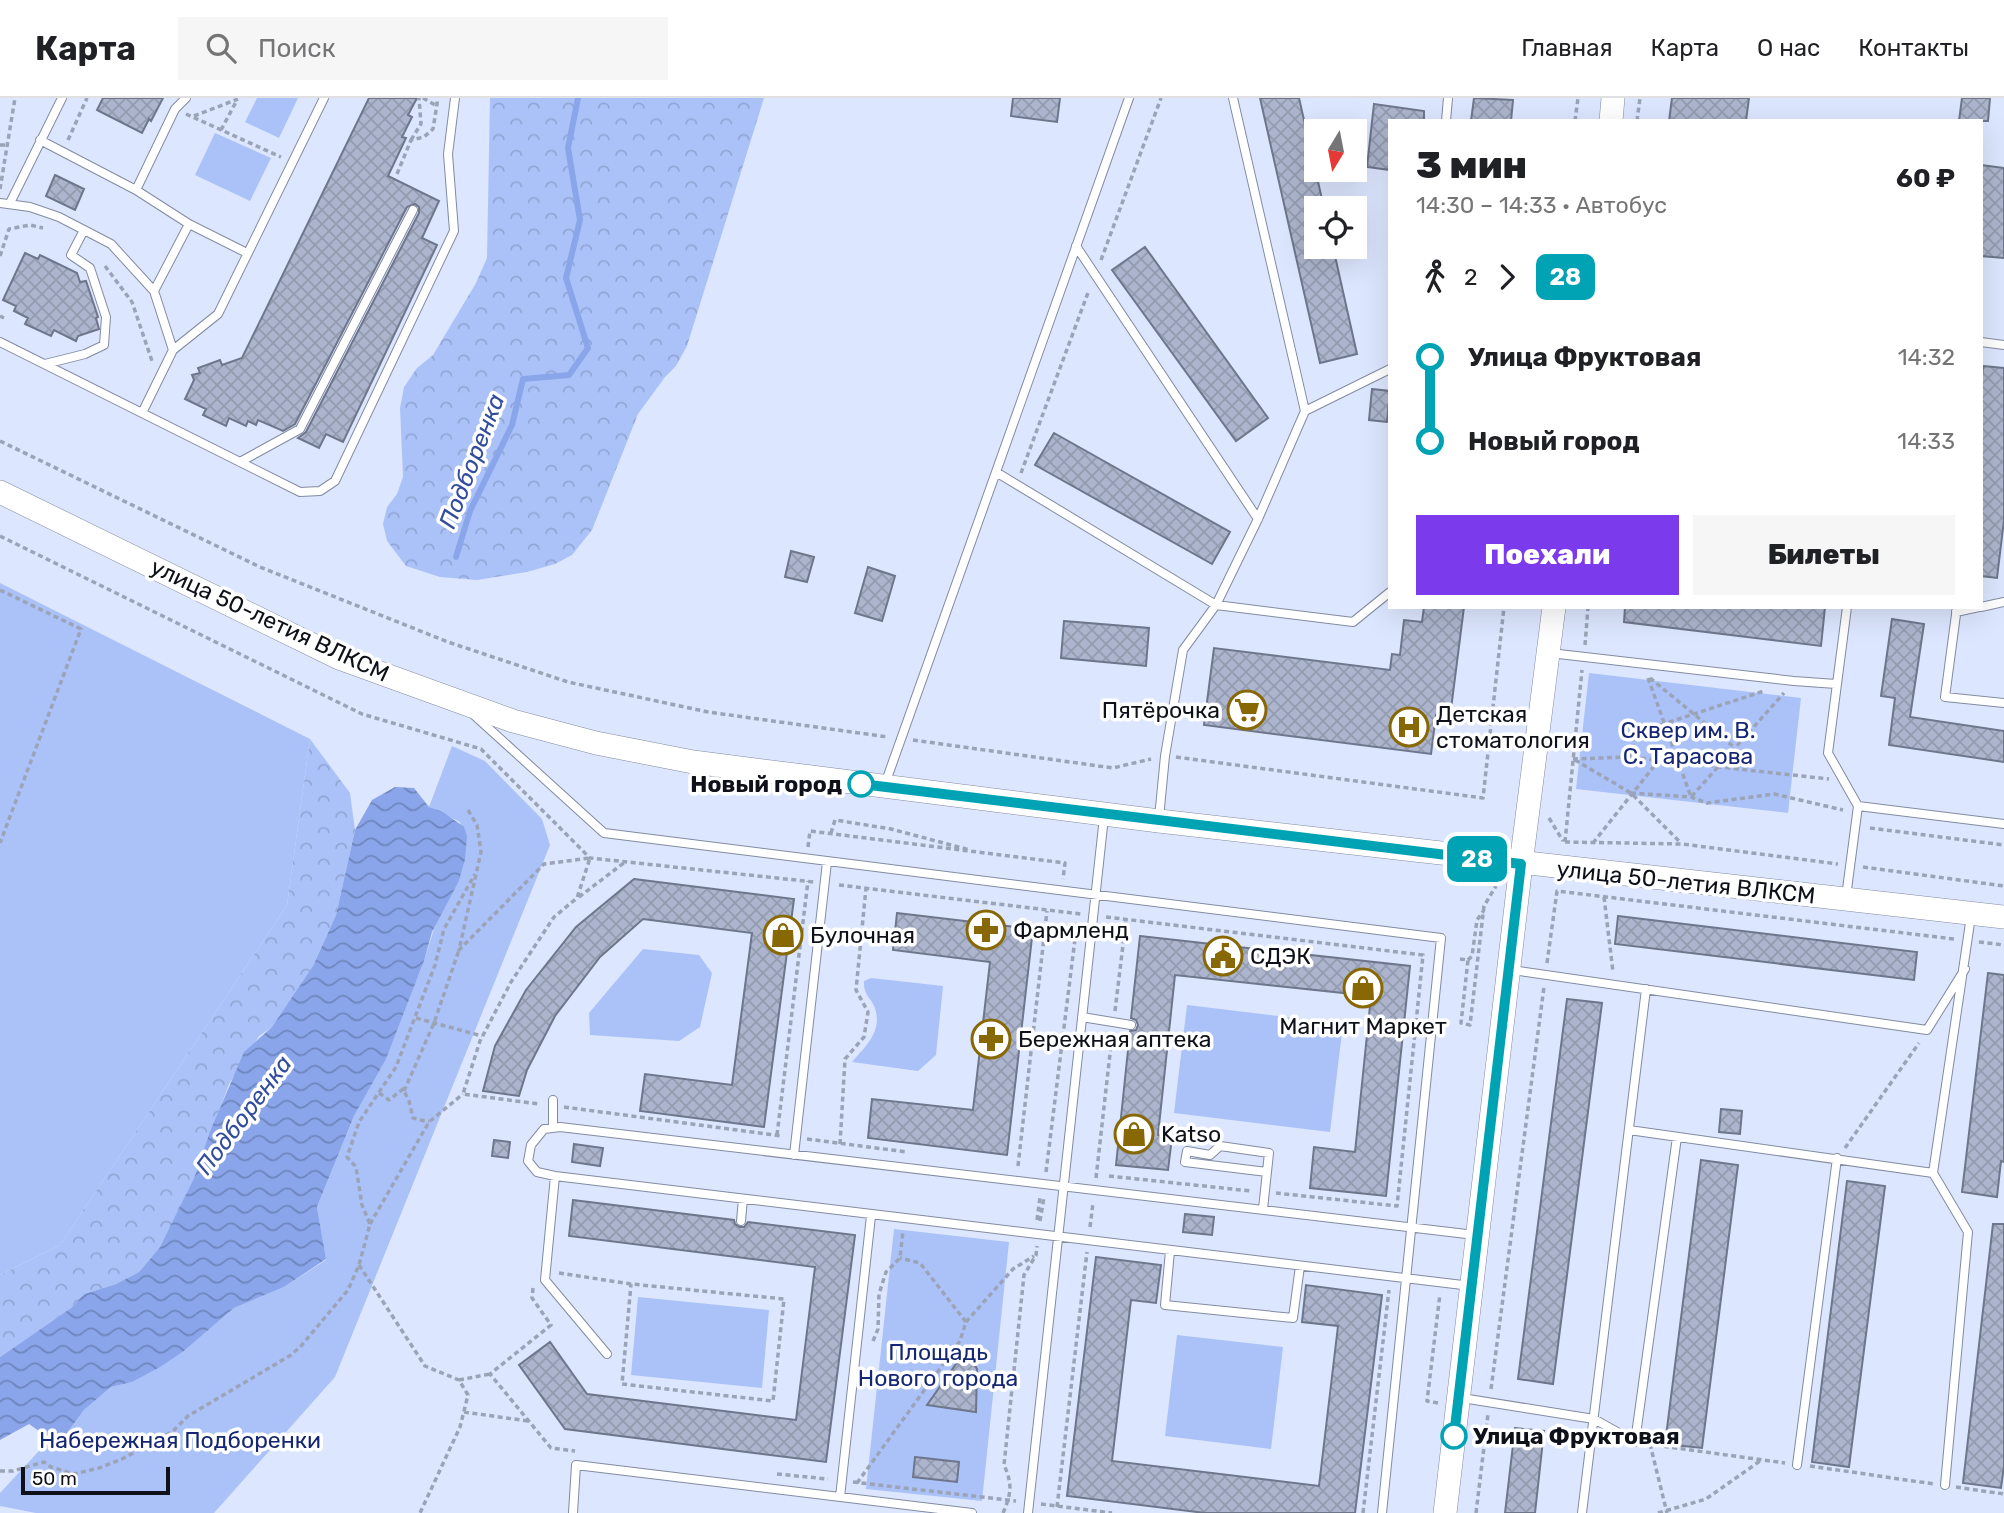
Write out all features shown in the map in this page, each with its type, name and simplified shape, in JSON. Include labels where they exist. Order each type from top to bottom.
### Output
[{"type":"main road","points":[[1611,119],[1613,98]]},
{"type":"main road","name":"улица 50-летия ВЛКСМ","points":[[0,492],[340,658],[513,721],[608,746],[693,762],[1159,821],[2004,917]]},
{"type":"main road","points":[[1445,1513],[1554,609]]},
{"type":"lane","points":[[10,203],[62,98]]},
{"type":"lane","points":[[136,191],[176,109],[186,98]]},
{"type":"lane","points":[[142,413],[173,350],[218,314],[324,98]]},
{"type":"lane","points":[[0,342],[300,492],[320,491],[335,481],[454,231],[448,154],[455,98]]},
{"type":"lane","points":[[884,787],[1129,98]]},
{"type":"lane","points":[[1159,821],[1165,756],[1183,650],[1216,605],[1258,519],[1305,411],[1233,98]]},
{"type":"lane","points":[[1446,119],[1448,98]]},
{"type":"lane","points":[[40,139],[136,191],[188,224],[247,253]]},
{"type":"lane","points":[[0,203],[30,207],[59,217],[111,244],[154,291],[173,350]]},
{"type":"lane","points":[[240,462],[300,429],[413,210]]},
{"type":"lane","points":[[154,291],[188,224]]},
{"type":"lane","points":[[45,364],[85,354],[104,345],[106,317],[90,268],[71,255],[84,230]]},
{"type":"lane","points":[[1076,246],[1258,519]]},
{"type":"lane","points":[[1983,342],[2004,345]]},
{"type":"lane","points":[[1305,411],[1388,370]]},
{"type":"lane","points":[[996,472],[1216,605],[1353,622],[1388,594]]},
{"type":"lane","points":[[1983,606],[2004,602]]},
{"type":"lane","points":[[1846,900],[1858,810],[1828,753],[1847,609]]},
{"type":"lane","points":[[1956,610],[1945,697],[2004,703]]},
{"type":"lane","points":[[1549,653],[1836,684]]},
{"type":"lane","points":[[460,703],[604,833],[1441,938],[1382,1513]]},
{"type":"lane","points":[[1858,810],[2004,824]]},
{"type":"lane","points":[[1028,1513],[1104,814]]},
{"type":"lane","points":[[794,1155],[827,862]]},
{"type":"lane","points":[[1945,1485],[1968,1232],[1933,1173],[1972,914]]},
{"type":"lane","points":[[1509,970],[1927,1030],[1965,969]]},
{"type":"lane","points":[[1582,1513],[1646,989]]},
{"type":"lane","points":[[1082,1017],[1131,1025]]},
{"type":"lane","points":[[553,1103],[553,1128]]},
{"type":"lane","points":[[1472,1286],[1405,1283],[1300,1266],[1170,1251],[1087,1246],[870,1220],[743,1199],[555,1176],[537,1172],[528,1161],[531,1145],[544,1129],[560,1127],[1478,1235]]},
{"type":"lane","points":[[1629,1130],[1933,1173]]},
{"type":"lane","points":[[1458,1402],[1489,1402],[1594,1419],[1635,1442],[1676,1137]]},
{"type":"lane","points":[[1263,1209],[1265,1192],[1269,1153],[1220,1146],[1210,1154],[1187,1150],[1185,1162],[1267,1172]]},
{"type":"lane","points":[[1797,1465],[1837,1158]]},
{"type":"lane","points":[[555,1176],[545,1280],[607,1354]]},
{"type":"lane","points":[[741,1221],[743,1199]]},
{"type":"lane","points":[[840,1497],[870,1220]]},
{"type":"lane","points":[[1170,1251],[1165,1305],[1293,1318],[1300,1266]]},
{"type":"lane","points":[[574,1513],[576,1465],[972,1513]]},
{"type":"path","points":[[0,189],[15,98]]},
{"type":"path","points":[[79,144],[68,139],[87,98]]},
{"type":"path","points":[[193,117],[238,98]]},
{"type":"path","points":[[221,130],[238,98]]},
{"type":"path","points":[[397,174],[421,124],[421,98],[437,106]]},
{"type":"path","points":[[411,140],[424,137],[433,130],[438,98]]},
{"type":"path","points":[[1575,119],[1578,98]]},
{"type":"path","points":[[1637,119],[1640,98]]},
{"type":"path","points":[[176,109],[293,162]]},
{"type":"path","points":[[0,145],[7,145]]},
{"type":"path","points":[[0,150],[7,145]]},
{"type":"path","points":[[0,441],[260,567],[448,642],[568,682],[708,712],[1113,768],[1165,756],[1483,798],[1504,609]]},
{"type":"path","points":[[0,536],[362,714],[481,749]]},
{"type":"path","points":[[0,590],[81,629],[0,843]]},
{"type":"path","points":[[1564,842],[1588,609]]},
{"type":"path","points":[[1691,797],[1647,676],[1735,748]]},
{"type":"path","points":[[1629,757],[1636,733],[1794,681]]},
{"type":"path","points":[[1691,797],[1794,681]]},
{"type":"path","points":[[1573,759],[1629,757],[1843,780]]},
{"type":"path","points":[[1573,759],[1631,793],[1682,844]]},
{"type":"path","points":[[1593,843],[1659,760]]},
{"type":"path","points":[[1631,793],[1691,797],[1707,803],[1774,794],[1858,810],[1865,827],[2004,845]]},
{"type":"path","points":[[1542,807],[1564,842]]},
{"type":"path","points":[[429,1122],[413,1118],[404,1091],[434,1023],[459,950],[478,869],[481,852],[477,825],[468,810]]},
{"type":"path","points":[[831,833],[835,820],[891,829],[986,854]]},
{"type":"path","points":[[777,1135],[810,831],[1065,863],[1060,912]]},
{"type":"path","points":[[1564,842],[1682,844],[2004,886]]},
{"type":"path","points":[[459,950],[544,864],[590,858],[577,898]]},
{"type":"path","points":[[0,1471],[13,1471],[44,1462],[51,1467],[75,1474],[122,1459],[172,1432],[188,1416],[291,1355],[348,1290],[359,1265],[370,1224],[429,1122],[463,1094],[482,1036],[511,982],[554,917],[625,862]]},
{"type":"path","points":[[370,1224],[362,1205],[356,1167],[346,1157],[359,1122],[396,1067],[416,1018],[444,929],[478,869]]},
{"type":"path","points":[[1484,910],[1470,1025],[1461,1023],[1468,960],[1472,956],[1477,920],[1496,886]]},
{"type":"path","points":[[840,1144],[845,1059],[864,1037],[868,1012],[856,990],[866,888]]},
{"type":"path","points":[[1476,1513],[1557,891],[2004,945]]},
{"type":"path","points":[[1604,897],[1615,984]]},
{"type":"path","points":[[1030,1168],[1017,1166],[1048,911]]},
{"type":"path","points":[[1003,1513],[1009,1500],[1011,1481],[1004,1465],[1024,1275],[1036,1255],[1078,914],[1423,955],[1397,1206],[1047,1169]]},
{"type":"path","points":[[1057,1507],[1126,920]]},
{"type":"path","points":[[1460,959],[1468,960]]},
{"type":"path","points":[[416,1018],[482,1036]]},
{"type":"path","points":[[1837,1158],[1927,1030]]},
{"type":"path","points":[[379,1093],[389,1100],[403,1088],[404,1091]]},
{"type":"path","points":[[463,1094],[553,1103],[908,1152]]},
{"type":"path","points":[[870,1220],[903,1229],[900,1258],[886,1272],[879,1294],[878,1329],[873,1341]]},
{"type":"path","points":[[1036,1240],[1087,1246]]},
{"type":"path","points":[[858,1470],[857,1483],[960,1341],[966,1322],[1013,1269],[1036,1255]]},
{"type":"path","points":[[900,1258],[920,1264],[966,1322]]},
{"type":"path","points":[[359,1265],[425,1366],[459,1380],[490,1374],[551,1325],[532,1297],[534,1284]]},
{"type":"path","points":[[558,1273],[631,1284],[784,1299],[773,1401],[622,1384],[631,1284]]},
{"type":"path","points":[[1363,1513],[1389,1285],[1405,1283]]},
{"type":"path","points":[[1441,1291],[1427,1401],[1458,1402]]},
{"type":"path","points":[[490,1374],[551,1448]]},
{"type":"path","points":[[420,1513],[460,1427],[468,1395],[459,1380]]},
{"type":"path","points":[[464,1412],[529,1421]]},
{"type":"path","points":[[1635,1442],[2004,1494]]},
{"type":"path","points":[[1650,1444],[1667,1512]]},
{"type":"path","points":[[1658,1513],[1706,1499],[1762,1460]]},
{"type":"green space","points":[[257,98],[298,98],[279,138],[245,122]]},
{"type":"green space","points":[[490,98],[764,98],[687,346],[676,366],[638,414],[592,530],[572,555],[555,564],[527,572],[477,580],[440,577],[406,566],[387,541],[383,524],[387,507],[397,494],[403,477],[400,408],[404,387],[417,368],[433,355],[476,283],[487,258]]},
{"type":"green space","points":[[215,133],[271,158],[250,201],[195,175]]},
{"type":"green space","points":[[0,583],[310,739],[287,905],[60,1245],[0,1275]]},
{"type":"green space","name":"Сквер им. В. С. Тарасова","points":[[1589,673],[1801,698],[1788,813],[1576,789]]},
{"type":"green space","points":[[310,739],[350,793],[355,830],[336,915],[313,966],[272,1027],[259,1036],[229,1084],[194,1178],[160,1247],[139,1272],[116,1284],[84,1294],[71,1308],[0,1357],[0,1275],[60,1245],[287,905]]},
{"type":"green space","name":"Набережная Подборенки","points":[[452,746],[485,761],[542,819],[550,845],[335,1377],[214,1513],[36,1513],[0,1506],[0,1493],[50,1439],[65,1436],[84,1410],[111,1387],[132,1382],[184,1351],[234,1308],[284,1287],[326,1260],[317,1207],[354,1116],[386,1058],[424,961],[437,919],[459,881],[465,860],[460,822],[429,807]]},
{"type":"green space","points":[[643,949],[699,955],[712,973],[700,1027],[679,1041],[590,1035],[589,1013]]},
{"type":"green space","points":[[871,978],[943,986],[936,1055],[918,1071],[852,1062],[866,1046],[876,1027],[875,1008],[864,986],[864,981]]},
{"type":"green space","points":[[1187,1005],[1343,1024],[1330,1132],[1174,1113]]},
{"type":"green space","name":"Площадь Нового города","points":[[894,1229],[1009,1242],[982,1501],[866,1489]]},
{"type":"green space","points":[[638,1297],[769,1310],[762,1388],[631,1375]]},
{"type":"green space","points":[[1177,1335],[1283,1347],[1271,1449],[1165,1436]]},
{"type":"water","points":[[395,787],[414,788],[429,807],[443,812],[464,827],[467,836],[465,860],[459,881],[432,932],[424,961],[386,1059],[354,1116],[317,1207],[326,1259],[284,1287],[234,1308],[184,1351],[160,1367],[132,1382],[111,1387],[84,1410],[65,1436],[50,1439],[29,1424],[0,1440],[0,1357],[71,1308],[84,1294],[116,1284],[139,1272],[160,1247],[194,1178],[211,1129],[244,1052],[272,1027],[313,966],[336,915],[355,830],[372,800]]},
{"type":"building","points":[[103,98],[163,98],[142,133],[97,110]]},
{"type":"building","points":[[369,98],[417,98],[408,115],[412,117],[402,137],[406,138],[388,176],[439,201],[422,238],[437,245],[343,442],[326,434],[319,448],[298,438],[306,432],[419,213],[419,207],[415,204],[407,207],[295,424],[283,431],[258,420],[256,425],[248,421],[246,426],[229,418],[226,426],[203,415],[206,409],[185,399],[194,380],[192,375],[200,373],[198,368],[220,360],[222,365],[242,358]]},
{"type":"building","points":[[1013,98],[1060,98],[1057,122],[1011,116]]},
{"type":"building","points":[[1260,98],[1299,98],[1304,120],[1304,182],[1318,182],[1321,196],[1304,196],[1304,259],[1336,259],[1357,354],[1320,363]]},
{"type":"building","points":[[1474,98],[1513,100],[1511,119],[1471,119]]},
{"type":"building","points":[[1672,98],[1749,98],[1746,119],[1669,119]]},
{"type":"building","points":[[1962,98],[1990,98],[1988,121],[1959,119]]},
{"type":"building","points":[[1374,104],[1424,111],[1424,119],[1388,119],[1388,170],[1367,167]]},
{"type":"building","points":[[1983,165],[2004,168],[2004,258],[1983,256]]},
{"type":"building","points":[[55,175],[84,189],[75,210],[46,196]]},
{"type":"building","points":[[1145,247],[1268,418],[1236,441],[1112,270]]},
{"type":"building","points":[[25,253],[38,259],[40,255],[77,273],[80,282],[86,281],[98,317],[99,329],[78,336],[76,341],[54,330],[51,336],[25,324],[28,318],[14,311],[16,306],[3,300]]},
{"type":"building","points":[[1983,366],[2004,368],[2004,520],[1997,578],[1983,576]]},
{"type":"building","points":[[1372,389],[1388,391],[1387,422],[1369,420]]},
{"type":"building","points":[[1054,433],[1230,532],[1212,564],[1035,465]]},
{"type":"building","points":[[791,551],[814,557],[807,582],[785,577]]},
{"type":"building","points":[[868,567],[895,576],[882,621],[855,613]]},
{"type":"building","points":[[1424,609],[1464,609],[1450,717],[1436,715],[1431,754],[1204,725],[1214,648],[1390,670],[1392,654],[1400,655],[1404,620],[1422,622]]},
{"type":"building","points":[[1625,609],[1825,609],[1821,646],[1624,622]]},
{"type":"building","points":[[1892,619],[1924,624],[1910,717],[2004,731],[2004,762],[1889,745],[1895,698],[1881,696]]},
{"type":"building","points":[[1064,621],[1149,628],[1146,666],[1061,658]]},
{"type":"building","points":[[634,879],[794,899],[764,1127],[640,1111],[645,1074],[732,1085],[752,933],[643,919],[600,957],[555,1016],[527,1070],[519,1096],[483,1091],[495,1046],[526,990],[576,927]]},
{"type":"building","points":[[897,913],[1033,929],[1007,1155],[868,1138],[872,1099],[973,1110],[990,962],[893,950]]},
{"type":"building","points":[[1618,916],[1917,952],[1914,980],[1615,944]]},
{"type":"building","points":[[1140,936],[1410,966],[1386,1196],[1310,1188],[1314,1147],[1355,1152],[1371,996],[1175,975],[1158,1135],[1172,1137],[1168,1170],[1116,1165],[1130,1031],[1136,1030],[1138,1025],[1136,1020],[1131,1018]]},
{"type":"building","points":[[1988,973],[2004,975],[2004,1162],[2001,1161],[1997,1197],[1962,1192]]},
{"type":"building","points":[[1567,999],[1602,1003],[1553,1384],[1518,1379]]},
{"type":"building","points":[[1721,1109],[1742,1111],[1740,1134],[1719,1132]]},
{"type":"building","points":[[494,1140],[510,1142],[508,1158],[492,1156]]},
{"type":"building","points":[[574,1144],[603,1148],[600,1166],[572,1162]]},
{"type":"building","points":[[1701,1160],[1738,1165],[1702,1448],[1665,1444]]},
{"type":"building","points":[[1847,1181],[1885,1186],[1849,1467],[1812,1462]]},
{"type":"building","points":[[573,1200],[734,1220],[740,1227],[744,1227],[748,1222],[855,1235],[826,1462],[565,1429],[519,1365],[550,1342],[587,1394],[796,1420],[815,1267],[569,1236]]},
{"type":"building","points":[[1185,1214],[1214,1217],[1212,1235],[1183,1232]]},
{"type":"building","points":[[1993,1224],[2004,1224],[2004,1466],[2001,1488],[1963,1483]]},
{"type":"building","points":[[1096,1257],[1161,1265],[1156,1303],[1131,1300],[1112,1461],[1319,1486],[1338,1326],[1302,1322],[1306,1285],[1382,1295],[1355,1513],[1205,1513],[1067,1496]]},
{"type":"building","points":[[961,1359],[974,1363],[977,1369],[976,1412],[927,1405],[956,1364]]},
{"type":"building","points":[[1515,1428],[1544,1431],[1535,1513],[1505,1513]]},
{"type":"building","points":[[915,1457],[959,1462],[957,1482],[913,1477]]},
{"type":"waterway","name":"Подборенка","points":[[456,557],[470,511],[512,425],[523,379],[569,375],[588,348],[566,278],[580,220],[568,148],[578,98]]},
{"type":"bus line","name":"28","points":[[861,784],[1521,864],[1454,1436]]},
{"type":"place","name":"Пятёрочка","points":[[1247,710]]},
{"type":"place","name":"Детская стоматология","points":[[1409,727]]},
{"type":"place","name":"Новый город","points":[[861,784]]},
{"type":"place","name":"Фармленд","points":[[986,930]]},
{"type":"place","name":"Булочная","points":[[783,935]]},
{"type":"place","name":"СДЭК","points":[[1223,956]]},
{"type":"place","name":"Магнит Маркет","points":[[1363,988]]},
{"type":"place","name":"Бережная аптека","points":[[991,1039]]},
{"type":"place","name":"Katso","points":[[1134,1134]]},
{"type":"place","name":"Улица Фруктовая","points":[[1454,1436]]}]
